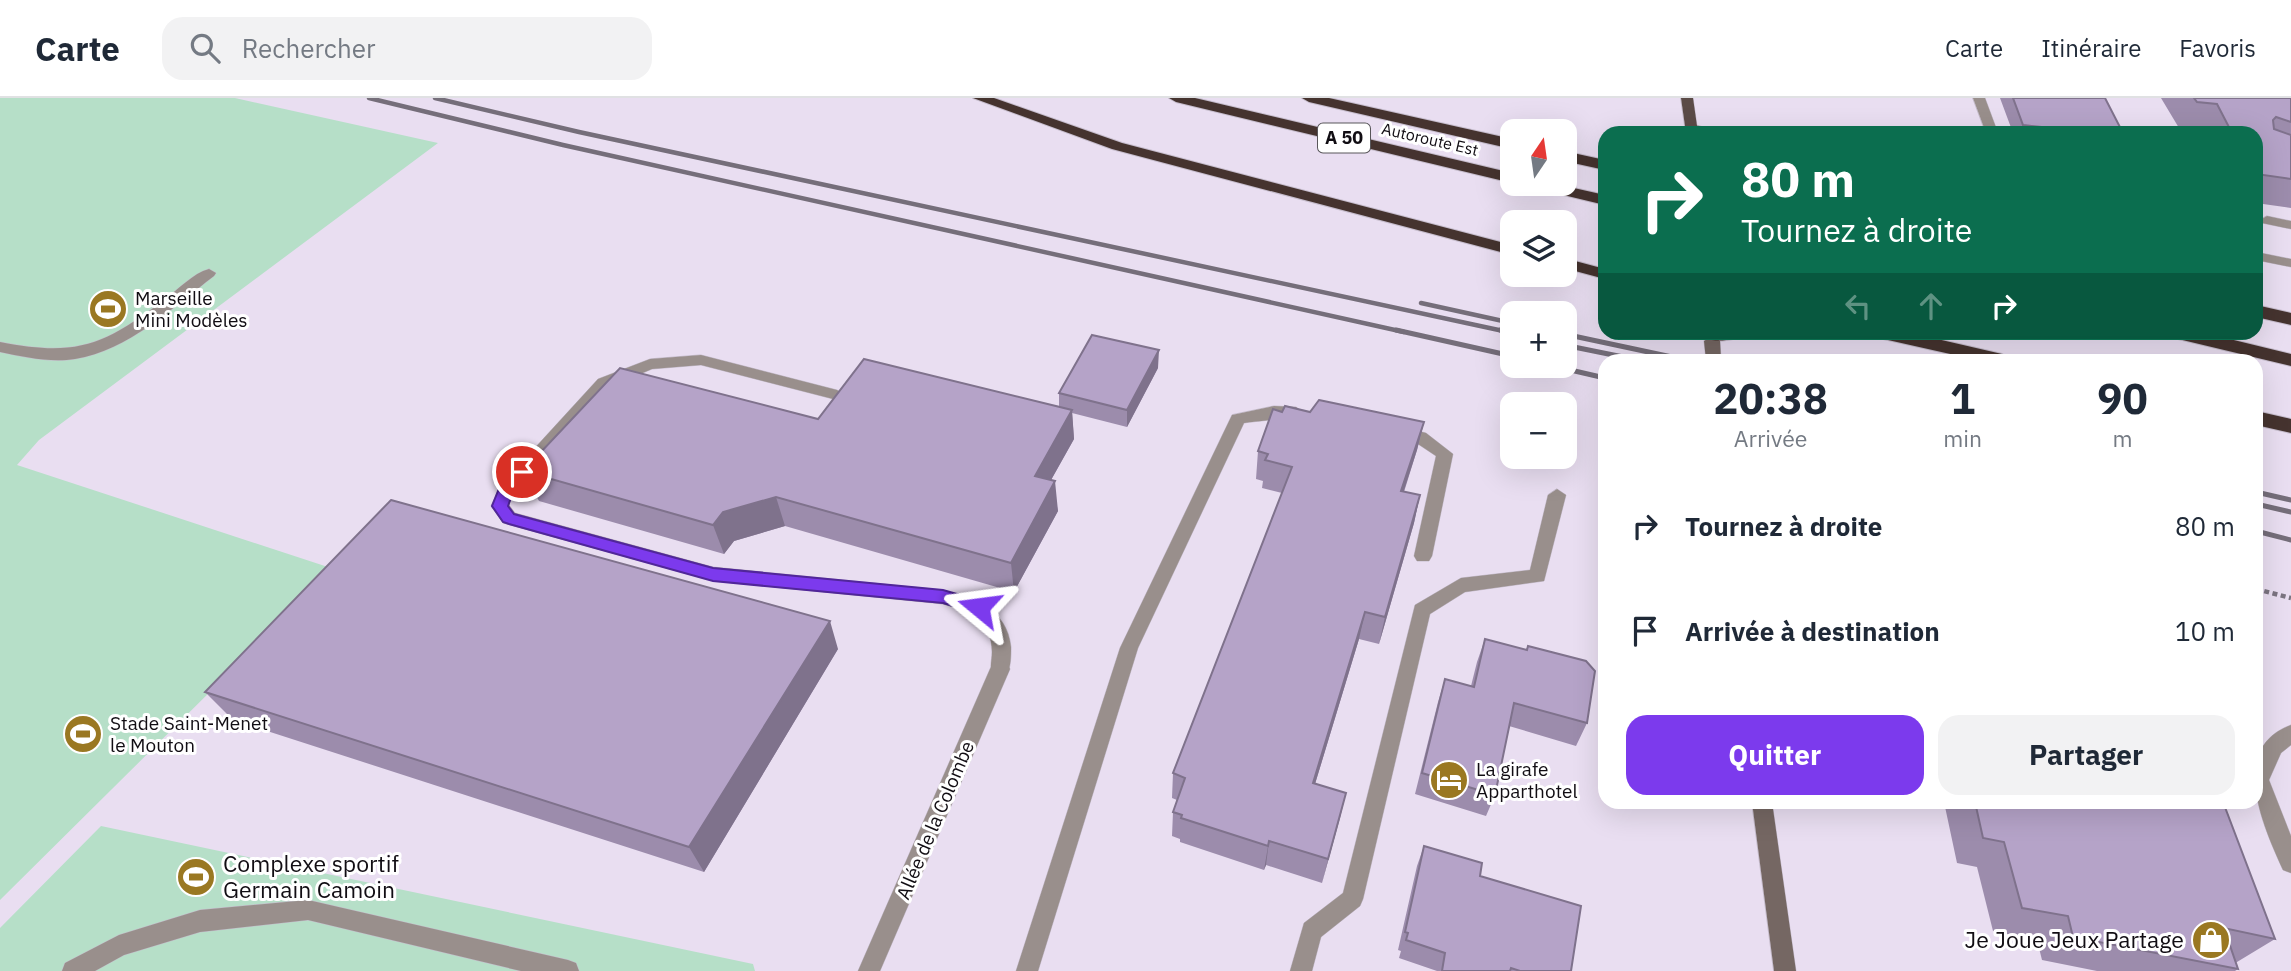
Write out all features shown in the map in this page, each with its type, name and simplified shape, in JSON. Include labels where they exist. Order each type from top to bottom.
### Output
[{"type":"highway","points":[[980,98],[1117,146],[1500,247]]},
{"type":"highway","name":"Autoroute Est","points":[[1176,98],[1500,175]]},
{"type":"highway","name":"Autoroute Est","points":[[1309,98],[1500,140]]},
{"type":"highway","points":[[1343,98],[1500,140]]},
{"type":"highway","points":[[1577,159],[1598,163]]},
{"type":"highway","points":[[1577,194],[1598,198]]},
{"type":"highway","points":[[1577,266],[1598,272]]},
{"type":"highway","points":[[2263,313],[2291,319]]},
{"type":"highway","points":[[1914,340],[1976,354]]},
{"type":"highway","points":[[2207,340],[2291,360]]},
{"type":"highway","points":[[2263,420],[2291,426]]},
{"type":"main road","points":[[1687,98],[1691,126]]},
{"type":"main road","points":[[1763,809],[1785,971]]},
{"type":"street","points":[[1979,98],[1989,126]]},
{"type":"street","points":[[2267,220],[2291,225]]},
{"type":"street","points":[[2263,258],[2291,264]]},
{"type":"street","points":[[0,347],[34,354],[76,354],[114,340],[209,273]]},
{"type":"street","name":"Allée de la Colombe","points":[[837,395],[701,360],[650,364],[604,383],[506,490],[500,506],[509,518],[713,574],[943,597],[979,607],[996,625],[1004,645],[1000,670],[869,971]]},
{"type":"street","points":[[1027,971],[1129,649],[1238,419],[1274,412],[1317,413]]},
{"type":"street","points":[[1382,428],[1420,437],[1445,454],[1423,556]]},
{"type":"street","points":[[1301,971],[1312,931],[1352,899],[1422,610],[1461,585],[1538,576],[1557,495]]},
{"type":"street","points":[[2263,771],[2273,747],[2291,734]]},
{"type":"street","points":[[2263,790],[2291,863]]},
{"type":"street","points":[[73,971],[119,946],[200,921],[308,910],[568,971]]},
{"type":"path","points":[[2263,591],[2291,598]]},
{"type":"green space","points":[[0,98],[235,98],[438,143],[39,440],[17,465],[334,569],[0,900]]},
{"type":"green space","name":"Complexe sportif Germain Camoin","points":[[101,826],[753,964],[755,971],[0,971],[0,928]]},
{"type":"building","points":[[2013,98],[2105,98],[2119,126],[2032,126],[2023,125]]},
{"type":"building","points":[[2194,98],[2291,98],[2291,122],[2276,117],[2273,120],[2274,129],[2291,135],[2291,179],[2263,175],[2263,126],[2228,126],[2217,104],[2197,102]]},
{"type":"building","points":[[1092,335],[1159,350],[1127,410],[1059,393]]},
{"type":"building","points":[[864,359],[1072,410],[1035,476],[1055,481],[1011,563],[776,497],[723,512],[713,525],[523,471],[620,368],[818,419]]},
{"type":"building","points":[[1319,400],[1424,422],[1401,491],[1420,495],[1385,617],[1365,612],[1313,783],[1346,793],[1328,859],[1269,841],[1268,846],[1181,818],[1182,815],[1173,812],[1185,778],[1173,773],[1292,467],[1265,460],[1268,454],[1258,451],[1273,409],[1282,412],[1285,406],[1310,412]]},
{"type":"building","points":[[391,500],[830,621],[689,847],[205,692]]},
{"type":"building","points":[[1485,639],[1527,650],[1528,646],[1586,661],[1595,671],[1587,723],[1514,703],[1495,795],[1422,773],[1445,679],[1474,687]]},
{"type":"building","points":[[1977,809],[2226,809],[2275,939],[2224,928],[2238,969],[2073,937],[2068,916],[2022,908],[2004,842],[1983,838]]},
{"type":"building","points":[[1424,846],[1482,863],[1480,876],[1581,906],[1571,971],[1520,971],[1511,968],[1510,971],[1442,971],[1445,953],[1406,940],[1408,933],[1405,932]]},
{"type":"railway","points":[[369,98],[563,145],[1404,332]]},
{"type":"railway","points":[[435,98],[579,132],[1500,330]]},
{"type":"railway","points":[[1421,303],[1500,320]]},
{"type":"railway","points":[[1396,330],[1500,353]]},
{"type":"railway","points":[[1577,337],[1658,354]]},
{"type":"railway","points":[[1577,348],[1608,354]]},
{"type":"railway","points":[[1577,372],[1598,376]]},
{"type":"railway","points":[[2263,494],[2291,500]]},
{"type":"railway","points":[[2263,506],[2291,512]]},
{"type":"railway","points":[[2263,533],[2291,540]]},
{"type":"place","name":"Marseille Mini Modèles","points":[[108,309]]},
{"type":"place","name":"Stade Saint-Menet le Mouton","points":[[83,734]]},
{"type":"place","name":"La girafe Apparthotel","points":[[1449,780]]},
{"type":"place","name":"Complexe sportif Germain Camoin","points":[[196,877]]},
{"type":"place","name":"Je Joue Jeux Partage","points":[[2211,940]]},
{"type":"route","points":[[522,472],[506,490],[500,506],[509,518],[713,574],[943,597],[979,607]]}]
